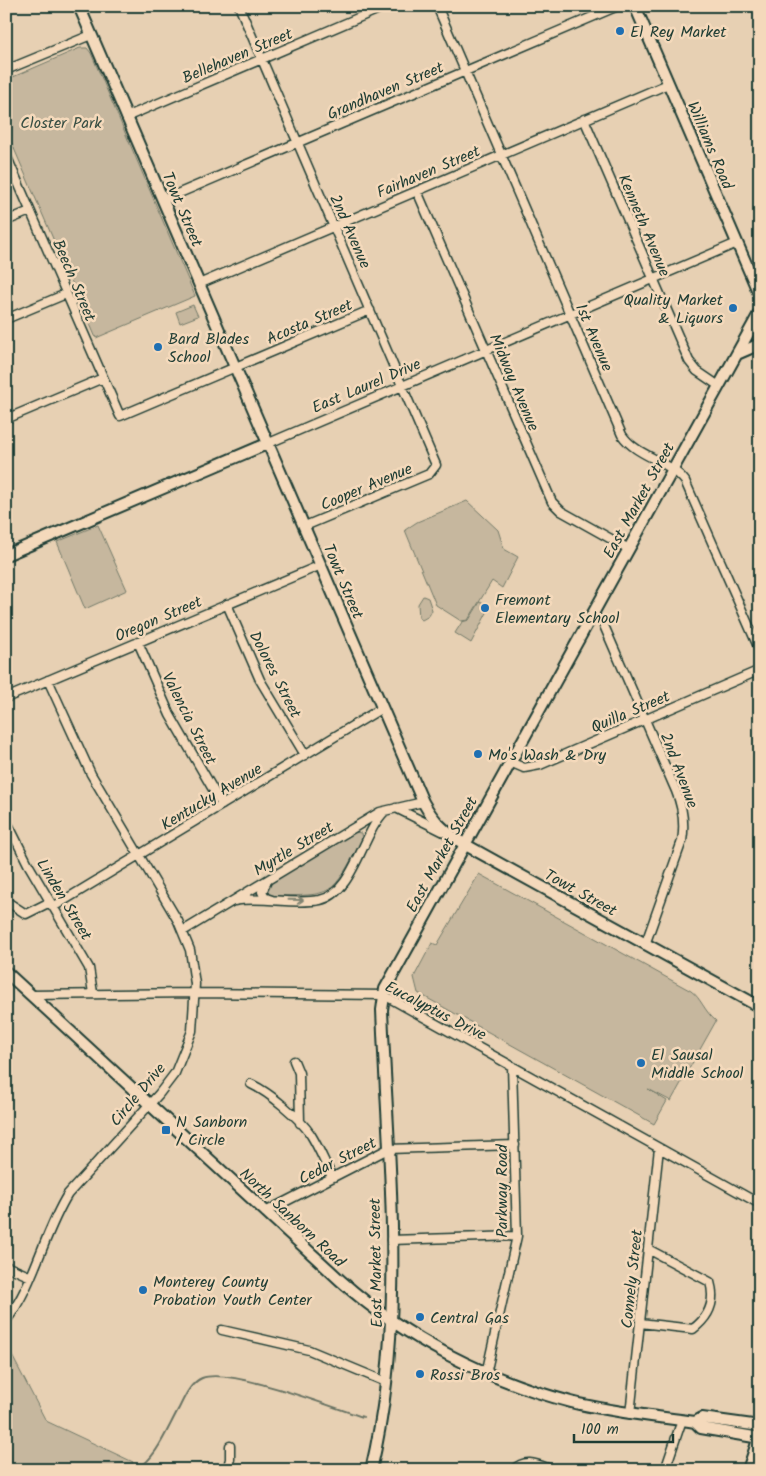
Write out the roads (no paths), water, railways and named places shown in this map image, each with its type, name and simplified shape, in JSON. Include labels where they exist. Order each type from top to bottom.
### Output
[{"type":"main road","name":"Towt Street","points":[[79,6],[382,708],[423,802],[434,821],[464,844],[760,1008]]},
{"type":"main road","name":"Williams Road","points":[[635,6],[760,296]]},
{"type":"main road","name":"East Market Street","points":[[371,1470],[379,1436],[392,1321],[391,1240],[382,1010],[384,995],[393,973],[464,844],[760,312]]},
{"type":"main road","points":[[736,355],[760,344]]},
{"type":"main road","name":"East Laurel Drive","points":[[6,555],[268,443]]},
{"type":"main road","name":"North Sanborn Road","points":[[6,972],[265,1212],[358,1296],[392,1321],[486,1374],[570,1402],[630,1414],[695,1422],[701,1428],[759,1436]]},
{"type":"main road","name":"North Sanborn Road","points":[[695,1422],[702,1418],[760,1426]]},
{"type":"main road","points":[[748,1470],[759,1436]]},
{"type":"street","name":"2nd Avenue","points":[[239,6],[435,462],[435,467]]},
{"type":"street","name":"Bellehaven Street","points":[[126,117],[386,6]]},
{"type":"street","name":"1st Avenue","points":[[437,6],[622,435],[633,447],[673,470],[687,484],[760,651]]},
{"type":"street","name":"Grandhaven Street","points":[[163,200],[618,6]]},
{"type":"street","points":[[6,70],[91,34]]},
{"type":"street","name":"Fairhaven Street","points":[[199,284],[668,84]]},
{"type":"street","name":"Kenneth Avenue","points":[[584,119],[688,361],[697,371],[719,386]]},
{"type":"street","name":"Beech Street","points":[[6,155],[120,416]]},
{"type":"street","name":"Midway Avenue","points":[[417,190],[552,502],[566,514],[629,549]]},
{"type":"street","points":[[6,221],[30,211]]},
{"type":"street","name":"East Laurel Drive","points":[[268,443],[737,243]]},
{"type":"street","points":[[6,320],[66,294]]},
{"type":"street","name":"Acosta Street","points":[[120,416],[370,310]]},
{"type":"street","points":[[6,419],[103,378]]},
{"type":"street","name":"Cooper Avenue","points":[[305,526],[429,474],[435,467]]},
{"type":"street","name":"Oregon Street","points":[[6,698],[321,565]]},
{"type":"street","name":"Dolores Street","points":[[227,604],[260,680],[305,755]]},
{"type":"street","name":"2nd Avenue","points":[[591,615],[602,621],[679,798],[684,824],[682,841],[645,945]]},
{"type":"street","name":"Valencia Street","points":[[138,642],[174,723],[222,805]]},
{"type":"street","name":"Quilla Street","points":[[510,762],[524,768],[535,766],[760,670]]},
{"type":"street","name":"Circle Drive","points":[[6,1321],[32,1277],[58,1212],[68,1194],[169,1082],[184,1055],[193,1024],[195,992],[192,960],[183,931],[85,764],[48,680]]},
{"type":"street","name":"Kentucky Avenue","points":[[6,901],[26,914],[52,904],[139,856],[382,708]]},
{"type":"street","name":"Myrtle Street","points":[[183,931],[351,829],[386,810],[423,802]]},
{"type":"street","points":[[396,808],[452,836]]},
{"type":"street","points":[[230,903],[272,900],[318,900],[329,896],[342,886],[386,810]]},
{"type":"street","name":"Linden Street","points":[[6,820],[28,864],[89,968],[92,976],[93,993]]},
{"type":"street","points":[[351,829],[358,829],[364,832],[365,845]]},
{"type":"street","points":[[268,879],[263,885],[262,892],[266,898],[272,900]]},
{"type":"street","name":"Eucalyptus Drive","points":[[31,994],[195,992],[384,995],[760,1204]]},
{"type":"street","points":[[294,1061],[299,1073],[300,1123]]},
{"type":"street","name":"Parkway Road","points":[[486,1374],[517,1236],[512,1066]]},
{"type":"street","points":[[251,1084],[263,1089],[311,1135],[332,1177]]},
{"type":"street","name":"Cedar Street","points":[[265,1212],[388,1149],[515,1144]]},
{"type":"street","name":"Connely Street","points":[[630,1414],[659,1148]]},
{"type":"street","points":[[391,1240],[517,1236]]},
{"type":"street","points":[[640,1323],[693,1330],[705,1320],[714,1295],[710,1282],[648,1249]]},
{"type":"street","points":[[6,1266],[32,1277]]},
{"type":"street","points":[[222,1330],[309,1350],[386,1382]]},
{"type":"street","points":[[665,1470],[682,1420]]},
{"type":"street","points":[[227,1470],[230,1459],[230,1446]]},
{"type":"street","points":[[513,1470],[522,1464],[530,1462],[553,1470]]},
{"type":"waterway","points":[[136,1470],[156,1451],[188,1391],[194,1383],[202,1378],[216,1376],[257,1383],[363,1417]]},
{"type":"waterway","points":[[6,1435],[10,1448],[11,1470]]},
{"type":"place","name":"El Rey Market","points":[[620,31]]},
{"type":"place","name":"Quality Market & Liquors","points":[[733,308]]},
{"type":"place","name":"Bard Blades School","points":[[158,347]]},
{"type":"place","name":"Fremont Elementary School","points":[[485,608]]},
{"type":"place","name":"Mo's Wash & Dry","points":[[478,754]]},
{"type":"place","name":"El Sausal Middle School","points":[[641,1063]]},
{"type":"place","name":"N Sanborn / Circle","points":[[166,1130]]},
{"type":"place","name":"Monterey County Probation Youth Center","points":[[143,1290]]},
{"type":"place","name":"Central Gas","points":[[420,1317]]},
{"type":"place","name":"Rossi Bros","points":[[420,1374]]},
{"type":"park label","name":"Closter Park","points":[[61,122]]}]
